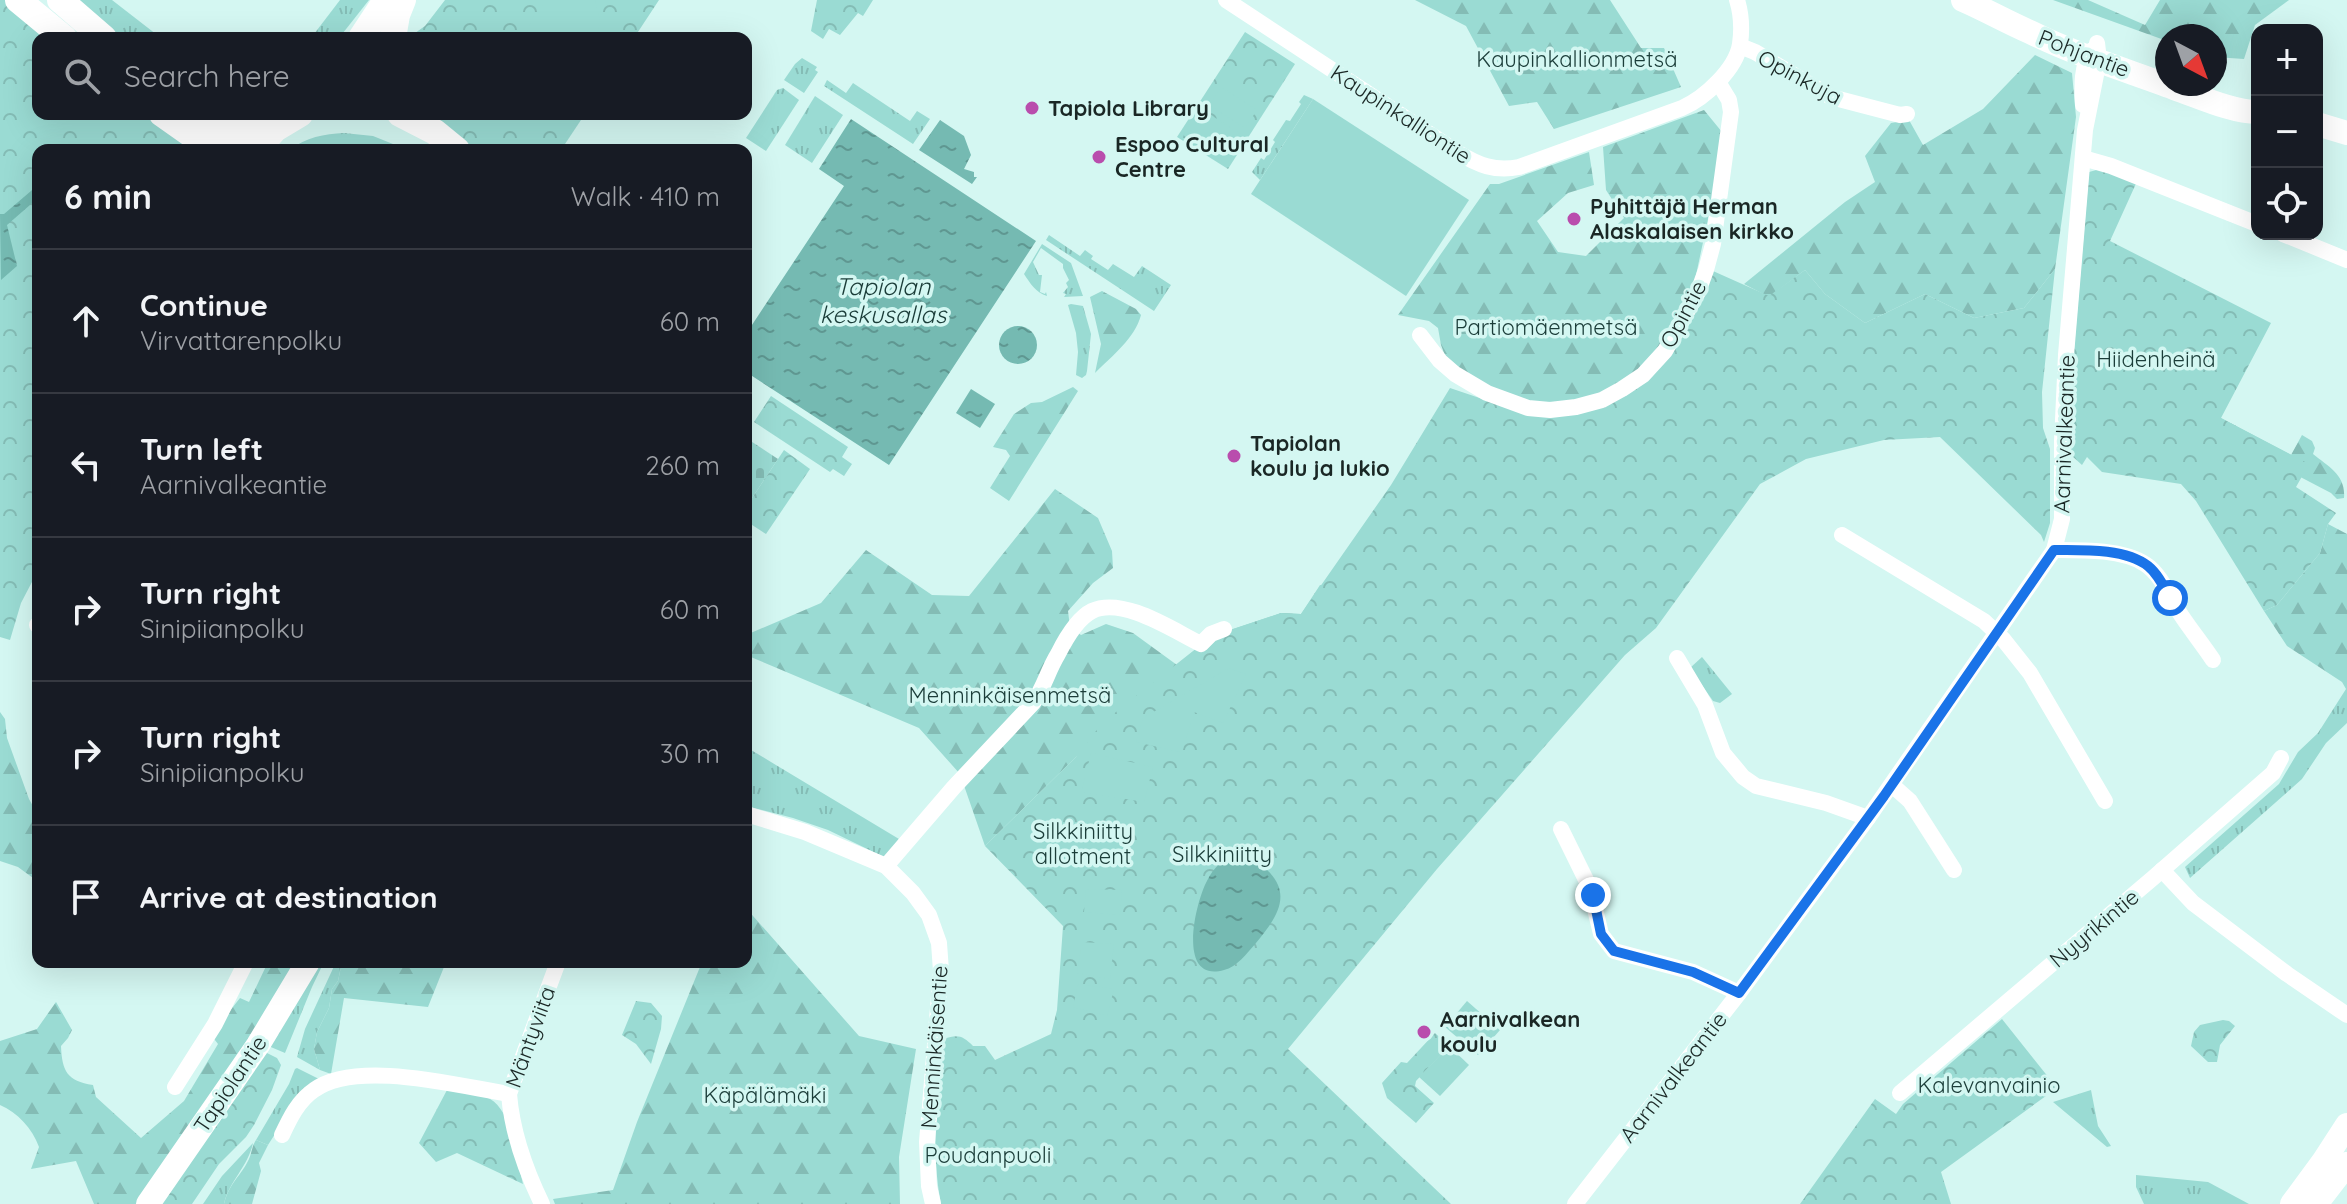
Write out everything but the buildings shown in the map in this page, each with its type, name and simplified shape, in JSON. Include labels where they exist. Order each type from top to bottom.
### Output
[{"type":"main road","points":[[18,0],[57,32]]},
{"type":"main road","points":[[60,0],[97,32]]},
{"type":"main road","points":[[394,32],[403,0]]},
{"type":"main road","name":"Pohjantie","points":[[1963,0],[2029,32],[2095,53],[2197,96],[2251,112]]},
{"type":"main road","points":[[359,32],[374,18]]},
{"type":"main road","name":"Pohjantie","points":[[2095,53],[2155,66]]},
{"type":"main road","points":[[2227,89],[2251,97]]},
{"type":"main road","points":[[170,120],[204,144]]},
{"type":"main road","points":[[204,120],[227,136],[255,138],[288,120]]},
{"type":"main road","points":[[234,120],[263,132]]},
{"type":"main road","points":[[423,121],[452,144]]},
{"type":"main road","points":[[2323,126],[2347,133]]},
{"type":"main road","name":"Tapiolantie","points":[[148,1204],[258,1045],[304,968]]},
{"type":"main road","points":[[2292,1204],[2347,1125]]},
{"type":"main road","points":[[2316,1204],[2347,1164]]},
{"type":"street","name":"Kaupinkalliontie","points":[[1226,0],[1457,152],[1494,169],[1519,167],[1682,108],[1704,96],[1718,82]]},
{"type":"street","points":[[1718,82],[1740,46],[1737,0]]},
{"type":"street","name":"Opinkuja","points":[[1740,46],[1831,97],[1900,115],[1907,114]]},
{"type":"street","name":"Aarnivalkeantie","points":[[1575,1204],[1739,993],[1868,818],[2054,550],[2062,519],[2066,355],[2085,130],[2081,83],[2095,53]]},
{"type":"street","name":"Opintie","points":[[1420,335],[1440,361],[1455,374],[1487,393],[1528,408],[1563,409],[1602,400],[1643,375],[1665,351],[1698,292],[1713,244],[1731,112],[1729,100],[1718,82]]},
{"type":"street","points":[[2083,158],[2111,166],[2251,222]]},
{"type":"street","points":[[2298,240],[2347,260]]},
{"type":"street","points":[[1842,535],[1989,624],[2030,673],[2105,801]]},
{"type":"street","points":[[2054,550],[2090,549],[2146,564],[2213,660]]},
{"type":"street","points":[[886,866],[954,787],[1033,703],[1057,655],[1089,612],[1108,607],[1122,608],[1201,644],[1211,634],[1224,629]]},
{"type":"street","points":[[1677,658],[1705,705],[1723,753],[1743,777],[1756,786],[1826,803],[1868,818]]},
{"type":"street","name":"Nyyrikintie","points":[[1900,1093],[2273,773],[2281,758]]},
{"type":"street","points":[[1892,785],[1910,801],[1954,870]]},
{"type":"street","name":"Menninkäisentie","points":[[752,816],[814,835],[886,866],[929,915],[939,943],[941,971],[927,1142],[933,1204]]},
{"type":"street","points":[[1561,829],[1590,888],[1598,926],[1607,945],[1622,955],[1693,972],[1739,993]]},
{"type":"street","points":[[2162,870],[2193,903],[2224,928],[2347,1015]]},
{"type":"street","points":[[175,1087],[215,1024],[243,968]]},
{"type":"street","name":"Mäntyviita","points":[[542,1204],[524,1165],[509,1094],[556,968]]},
{"type":"street","points":[[282,1135],[293,1112],[305,1097],[316,1088],[342,1078],[387,1075],[509,1094]]},
{"type":"green space","points":[[0,0],[8,0],[44,32],[32,32],[32,120],[157,120],[191,144],[32,144],[32,582],[21,603],[10,640],[0,637]]},
{"type":"green space","points":[[74,0],[112,0],[153,32],[112,32]]},
{"type":"green space","points":[[340,0],[369,0],[344,32],[316,32]]},
{"type":"green space","points":[[445,0],[659,0],[638,32],[416,32]]},
{"type":"green space","points":[[547,0],[595,0],[600,21],[598,32],[527,32],[533,17]]},
{"type":"green space","points":[[817,0],[873,0],[863,16],[858,13],[840,35],[829,29],[823,39],[811,31]]},
{"type":"green space","name":"Kaupinkallionmetsä","points":[[1415,0],[1610,0],[1641,48],[1664,48],[1681,87],[1554,129],[1537,102],[1509,106],[1466,26]]},
{"type":"green space","points":[[2053,0],[2088,0],[2145,25],[2160,0],[2289,0],[2256,24],[2251,24],[2251,37],[2244,59],[2227,58],[2227,24],[2155,24],[2155,37]]},
{"type":"green space","points":[[1245,32],[1295,64],[1228,169],[1177,137]]},
{"type":"green space","points":[[2035,55],[2072,73],[2076,117],[2055,269],[2024,308],[1974,318],[1925,294],[1865,323],[1825,294],[1805,270],[1769,297],[1744,284],[1845,202],[1875,182],[1865,156],[1891,123],[1909,120],[1923,145],[1983,109]]},
{"type":"green space","points":[[802,58],[817,67],[815,70],[818,72],[804,93],[784,80]]},
{"type":"green space","points":[[827,80],[846,93],[853,83],[910,121],[917,111],[930,119],[913,144],[824,86]]},
{"type":"green space","points":[[1221,87],[1257,110],[1245,128],[1209,105]]},
{"type":"green space","points":[[783,88],[799,100],[766,151],[746,138],[777,90]]},
{"type":"green space","points":[[1304,95],[1313,99],[1260,180],[1252,172],[1261,158],[1264,160],[1275,142],[1273,140],[1286,120],[1290,121]]},
{"type":"green space","points":[[815,96],[843,115],[812,163],[785,145]]},
{"type":"green space","points":[[1313,99],[1469,200],[1406,296],[1251,194]]},
{"type":"green space","points":[[1200,108],[1245,137],[1227,164],[1183,135]]},
{"type":"green space","name":"Partiomäenmetsä","points":[[1704,110],[1722,132],[1714,191],[1693,289],[1663,341],[1635,374],[1591,400],[1541,405],[1501,394],[1457,368],[1446,358],[1438,328],[1429,321],[1398,315],[1490,184],[1499,184],[1589,152],[1594,185],[1568,193],[1537,221],[1558,252],[1586,256],[1624,218],[1606,190],[1603,147]]},
{"type":"green space","points":[[430,120],[581,120],[565,144],[455,144]]},
{"type":"green space","points":[[329,134],[373,136],[393,144],[299,144]]},
{"type":"green space","name":"Hiidenheinä","points":[[2111,166],[2139,177],[2110,241],[2271,323],[2221,418],[2309,464],[2296,487],[2336,513],[2328,524],[2320,553],[2277,605],[2264,611],[2196,501],[2181,484],[2102,472],[2087,457],[2082,465],[2071,455],[2071,385],[2089,172]]},
{"type":"green space","points":[[1049,235],[1080,256],[1085,250],[1093,256],[1091,259],[1108,270],[1113,264],[1134,277],[1142,266],[1171,285],[1154,311],[1046,240]]},
{"type":"green space","points":[[1042,244],[1071,263],[1083,296],[1064,297],[1069,280],[1063,264],[1041,248],[1033,262],[1039,275],[1042,275],[1040,292],[1046,292],[1047,296],[1040,293],[1031,284],[1024,274]]},
{"type":"green space","name":"Silkkiniitty","points":[[2055,269],[2042,392],[2043,428],[2050,449],[2050,523],[2044,542],[2041,535],[1940,437],[1884,440],[1806,459],[1760,484],[1656,628],[1625,655],[1437,869],[1288,1049],[1451,1204],[941,1204],[936,1142],[944,1039],[960,1037],[973,1046],[985,1046],[995,1060],[1051,1034],[1057,1010],[1063,926],[985,846],[1077,756],[1102,723],[1212,636],[1281,613],[1301,614],[1391,485],[1450,388],[1524,413],[1548,415],[1643,375],[1713,271],[1769,296],[1805,270],[1825,294],[1865,323],[1925,294],[1974,318],[2024,308]]},
{"type":"green space","points":[[1102,291],[1136,309],[1141,315],[1128,339],[1095,373],[1101,344],[1090,297]]},
{"type":"green space","points":[[1068,305],[1083,306],[1091,334],[1087,371],[1082,378],[1076,375],[1078,352]]},
{"type":"green space","points":[[1073,387],[1078,391],[1009,501],[990,488],[1010,456],[1006,450],[993,447],[1014,414],[1031,403],[1042,402]]},
{"type":"green space","points":[[771,396],[848,447],[842,457],[852,464],[844,476],[833,469],[830,472],[754,422]]},
{"type":"green space","points":[[2201,413],[2221,415],[2221,418],[2291,455],[2302,435],[2312,441],[2315,448],[2313,454],[2339,477],[2344,498],[2337,499],[2283,468]]},
{"type":"green space","points":[[752,442],[778,459],[752,498]]},
{"type":"green space","points":[[784,450],[810,469],[766,534],[752,525],[752,498]]},
{"type":"green space","name":"Menninkäisenmetsä","points":[[1055,489],[1098,518],[1112,551],[1113,568],[1093,583],[1068,611],[1070,627],[1081,635],[1106,624],[1133,633],[1177,665],[1212,636],[1281,613],[1301,614],[1320,585],[1348,588],[1076,757],[985,846],[960,774],[919,728],[752,658],[752,632],[821,603],[866,550],[932,595],[969,596]]},
{"type":"green space","points":[[2328,524],[2347,534],[2347,682],[2342,682],[2287,646],[2264,611],[2277,605],[2320,553]]},
{"type":"green space","points":[[1702,657],[1732,694],[1720,703],[1713,701],[1690,668]]},
{"type":"green space","points":[[1229,668],[1246,674],[1223,723],[1194,712],[1180,752],[1136,742],[1143,718]]},
{"type":"green space","points":[[2342,682],[2347,682],[2347,723],[2326,743],[2302,779],[2190,878],[2185,867],[2279,784],[2298,752],[2318,733],[2346,689]]},
{"type":"green space","points":[[0,712],[5,719],[7,738],[32,804],[32,877],[18,867],[0,861]]},
{"type":"green space","points":[[752,751],[899,839],[886,858],[828,830],[752,808]]},
{"type":"green space","name":"Silkkiniitty allotment","points":[[1091,753],[1153,767],[1144,802],[1084,792]]},
{"type":"green space","name":"Silkkiniitty allotment","points":[[1126,820],[1127,865],[1039,868],[1039,824]]},
{"type":"green space","name":"Silkkiniitty allotment","points":[[1086,889],[1122,890],[1120,915],[1084,912]]},
{"type":"green space","name":"Käpälämäki","points":[[752,915],[859,1036],[916,1049],[899,1157],[900,1204],[555,1204],[553,1199],[613,1190],[700,968],[752,968]]},
{"type":"green space","points":[[1082,942],[1114,944],[1110,979],[1077,973]]},
{"type":"green space","points":[[265,968],[295,968],[141,1204],[94,1204],[76,1161],[31,1169],[39,1147],[36,1140],[18,1117],[0,1105],[0,1041],[37,1029],[56,1002],[72,1030],[61,1046],[68,1073],[77,1081],[93,1085],[96,1097],[141,1138],[184,1101],[218,1044],[211,1035],[240,998],[249,1002]]},
{"type":"green space","points":[[312,968],[321,968],[285,1053],[266,1045]]},
{"type":"green space","points":[[333,968],[341,968],[338,981],[332,989],[329,1008],[317,1032],[314,1049],[320,1070],[297,1057],[305,1029]]},
{"type":"green space","points":[[341,968],[444,968],[428,1007],[344,998],[331,1074],[320,1070],[314,1049],[317,1032],[329,1008],[332,989],[338,981]]},
{"type":"green space","points":[[1078,984],[1114,989],[1107,1016],[1073,1007]]},
{"type":"green space","points":[[636,1001],[651,1003],[662,1016],[651,1064],[636,1044],[622,1035]]},
{"type":"green space","points":[[1467,1001],[1500,1030],[1478,1055],[1445,1027]]},
{"type":"green space","name":"Kalevanvainio","points":[[2002,1019],[2057,1088],[1941,1172],[1951,1204],[1800,1204],[1875,1099],[1896,1114],[1903,1104]]},
{"type":"green space","points":[[2223,1020],[2235,1026],[2220,1045],[2217,1062],[2208,1062],[2191,1046],[2194,1032],[2200,1025]]},
{"type":"green space","points":[[1435,1033],[1449,1046],[1416,1081],[1415,1086],[1434,1103],[1416,1123],[1387,1098],[1382,1083],[1401,1062],[1407,1063]]},
{"type":"green space","points":[[1449,1046],[1469,1065],[1440,1096],[1419,1077]]},
{"type":"green space","points":[[263,1051],[277,1058],[281,1065],[272,1090],[246,1137],[219,1164],[192,1204],[159,1204]]},
{"type":"green space","points":[[295,1069],[319,1079],[291,1109],[268,1145],[256,1140]]},
{"type":"green space","points":[[447,1090],[486,1097],[495,1102],[508,1122],[523,1184],[457,1153],[436,1162],[419,1143]]},
{"type":"green space","points":[[2091,1090],[2098,1126],[2111,1146],[2107,1147],[2053,1102]]},
{"type":"green space","points":[[256,1140],[268,1145],[259,1163],[261,1171],[252,1204],[224,1204],[229,1190],[249,1159]]},
{"type":"green space","points":[[253,1143],[224,1204],[203,1204],[222,1176]]},
{"type":"green space","points":[[2136,1175],[2208,1182],[2249,1204],[2144,1204],[2136,1187]]},
{"type":"water","name":"Tapiolan keskusallas","points":[[851,119],[1036,241],[889,465],[752,376],[752,325],[844,186],[819,169]]},
{"type":"water","points":[[940,120],[964,136],[971,155],[964,169],[974,172],[974,177],[977,177],[972,184],[919,150]]},
{"type":"water","points":[[32,190],[32,203],[7,225],[17,266],[1,280],[0,214]]},
{"type":"water","points":[[1018,326],[1031,332],[1037,345],[1031,358],[1018,364],[1005,358],[999,345],[1005,332]]},
{"type":"water","points":[[971,389],[995,404],[980,428],[956,413]]},
{"type":"water","points":[[1228,856],[1249,859],[1267,870],[1279,889],[1279,907],[1270,925],[1242,959],[1224,970],[1209,971],[1199,964],[1194,953],[1195,920],[1208,879]]},
{"type":"place","name":"Tapiola Library","points":[[1032,108]]},
{"type":"place","name":"Espoo Cultural Centre","points":[[1099,157]]},
{"type":"place","name":"Pyhittäjä Herman Alaskalaisen kirkko","points":[[1574,219]]},
{"type":"place","name":"Tapiolan koulu ja lukio","points":[[1234,456]]},
{"type":"place","name":"Aarnivalkean koulu","points":[[1424,1032]]},
{"type":"route","points":[[1593,895],[1601,934],[1614,951],[1693,972],[1739,993],[1884,796],[2054,550],[2090,549],[2137,560],[2152,570],[2170,598]]},
{"type":"park label","name":"Poudanpuoli","points":[[988,1155]]}]
